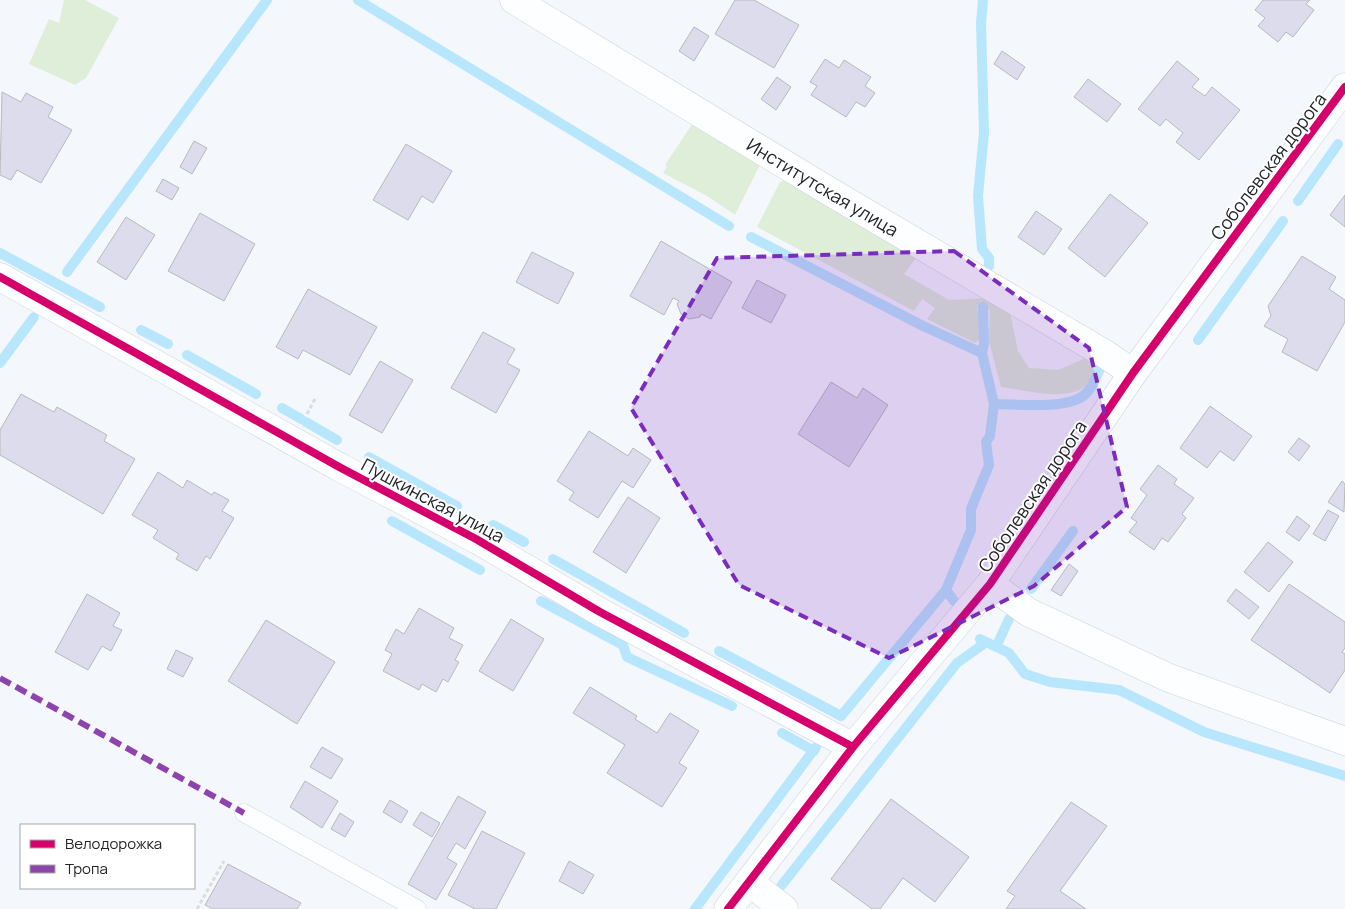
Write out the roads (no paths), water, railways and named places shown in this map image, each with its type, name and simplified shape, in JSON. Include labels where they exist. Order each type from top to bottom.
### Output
[{"type":"street","name":"Институтская улица","points":[[514,0],[827,190],[1117,362]]},
{"type":"street","name":"Соболевская дорога","points":[[728,909],[853,747],[990,584],[1117,362],[1345,87]]},
{"type":"street","name":"Пушкинская улица","points":[[0,277],[341,468],[476,539],[600,612],[853,747]]},
{"type":"street","points":[[990,584],[1028,612],[1169,678],[1345,741]]},
{"type":"street","points":[[749,882],[784,909]]},
{"type":"lane","points":[[244,813],[417,909]]},
{"type":"waterway","points":[[67,272],[267,0]]},
{"type":"waterway","points":[[358,0],[729,226]]},
{"type":"waterway","points":[[983,0],[981,23],[984,132],[978,196],[982,249],[989,258],[989,266]]},
{"type":"waterway","points":[[1298,201],[1338,144]]},
{"type":"waterway","points":[[1198,340],[1283,221]]},
{"type":"waterway","points":[[751,237],[923,326],[982,353]]},
{"type":"waterway","points":[[0,253],[100,307]]},
{"type":"waterway","points":[[954,601],[946,590],[971,530],[971,509],[989,465],[986,442],[990,436],[994,404],[982,353],[984,344],[983,307]]},
{"type":"waterway","points":[[0,363],[34,317]]},
{"type":"waterway","points":[[141,330],[168,344]]},
{"type":"waterway","points":[[187,355],[256,394]]},
{"type":"waterway","points":[[994,404],[1050,405],[1072,401],[1080,398],[1087,392],[1100,369]]},
{"type":"waterway","points":[[282,408],[301,419]]},
{"type":"waterway","points":[[306,422],[337,440]]},
{"type":"waterway","points":[[369,457],[457,506]]},
{"type":"waterway","points":[[392,521],[480,570]]},
{"type":"waterway","points":[[493,525],[524,542]]},
{"type":"waterway","points":[[1031,589],[1073,531]]},
{"type":"waterway","points":[[553,559],[684,633]]},
{"type":"waterway","points":[[719,651],[841,716],[946,590]]},
{"type":"waterway","points":[[541,601],[623,645],[627,657],[732,706]]},
{"type":"waterway","points":[[996,647],[1009,619]]},
{"type":"waterway","points":[[980,639],[1009,653],[1025,674],[1050,682],[1119,690],[1204,732],[1345,776]]},
{"type":"waterway","points":[[781,886],[957,663],[985,643]]},
{"type":"waterway","points":[[782,733],[814,751]]},
{"type":"waterway","points":[[695,909],[816,747]]}]
